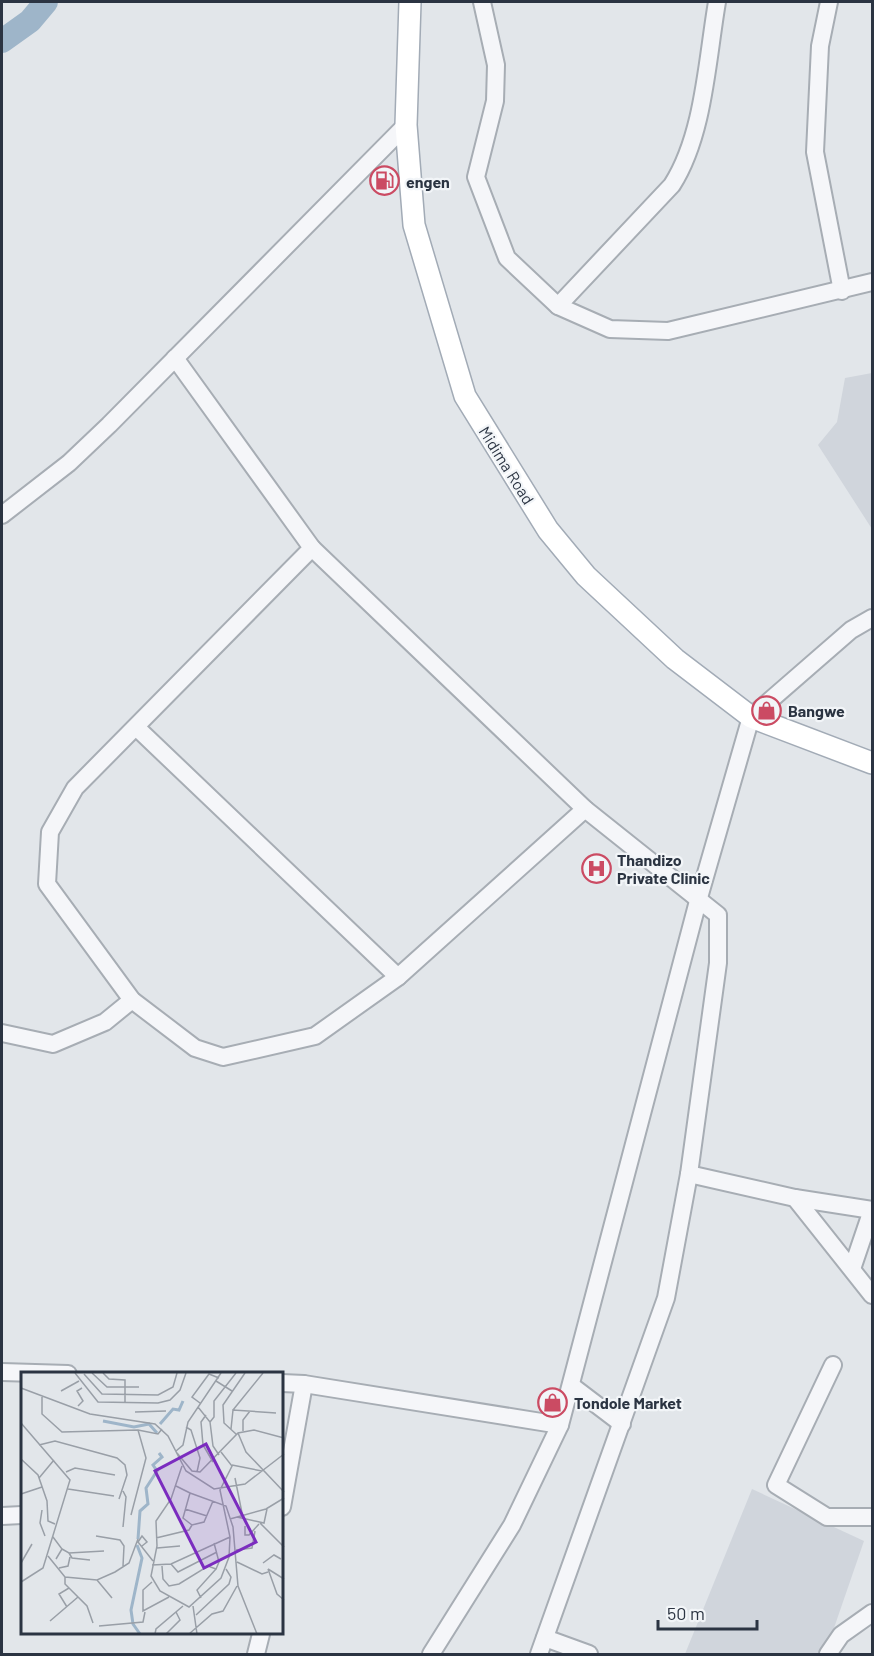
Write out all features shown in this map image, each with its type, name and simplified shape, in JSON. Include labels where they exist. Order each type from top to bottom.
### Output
[{"type":"main road","name":"Midima Road","points":[[410,2],[406,125],[414,225],[465,396],[548,530],[586,576],[675,659],[751,717],[873,763]]},
{"type":"street","points":[[482,2],[496,65],[495,101],[476,177],[507,258],[558,306],[610,330],[668,331],[873,282]]},
{"type":"street","points":[[558,306],[672,185],[685,166],[696,132],[717,2]]},
{"type":"street","points":[[829,2],[820,46],[814,129],[815,152],[842,291]]},
{"type":"street","points":[[2,514],[69,463],[406,125]]},
{"type":"street","points":[[175,358],[312,548],[585,809],[718,915],[718,963],[689,1174],[666,1298],[539,1654]]},
{"type":"street","points":[[312,548],[75,788],[50,832],[47,884],[132,1000],[195,1048],[223,1057],[315,1036],[398,977],[585,809]]},
{"type":"street","points":[[431,1654],[512,1525],[560,1425],[698,901],[751,717],[851,630],[873,618]]},
{"type":"street","points":[[136,727],[398,977]]},
{"type":"street","points":[[2,1033],[53,1044],[105,1022],[132,1000]]},
{"type":"street","points":[[689,1174],[795,1198],[873,1210],[852,1269]]},
{"type":"street","points":[[795,1198],[873,1295]]},
{"type":"street","points":[[833,1365],[776,1485],[827,1517],[873,1517]]},
{"type":"street","points":[[2,1372],[21,1373]]},
{"type":"street","points":[[284,1383],[304,1384],[560,1425]]},
{"type":"street","points":[[284,1496],[304,1384]]},
{"type":"street","points":[[572,1386],[622,1424]]},
{"type":"street","points":[[2,1516],[21,1515]]},
{"type":"street","points":[[828,1654],[841,1635],[873,1613]]},
{"type":"street","points":[[256,1654],[261,1635]]},
{"type":"street","points":[[545,1638],[589,1654]]},
{"type":"shaded area","points":[[872,373],[872,529],[818,445],[837,422],[845,378]]},
{"type":"shaded area","points":[[752,1489],[864,1541],[825,1654],[685,1654]]},
{"type":"waterway","points":[[2,41],[30,21],[46,2]]},
{"type":"place","name":"engen","points":[[385,181]]},
{"type":"place","name":"Bangwe","points":[[767,710]]},
{"type":"place","name":"Thandizo Private Clinic","points":[[596,868]]},
{"type":"place","name":"Tondole Market","points":[[553,1402]]}]
